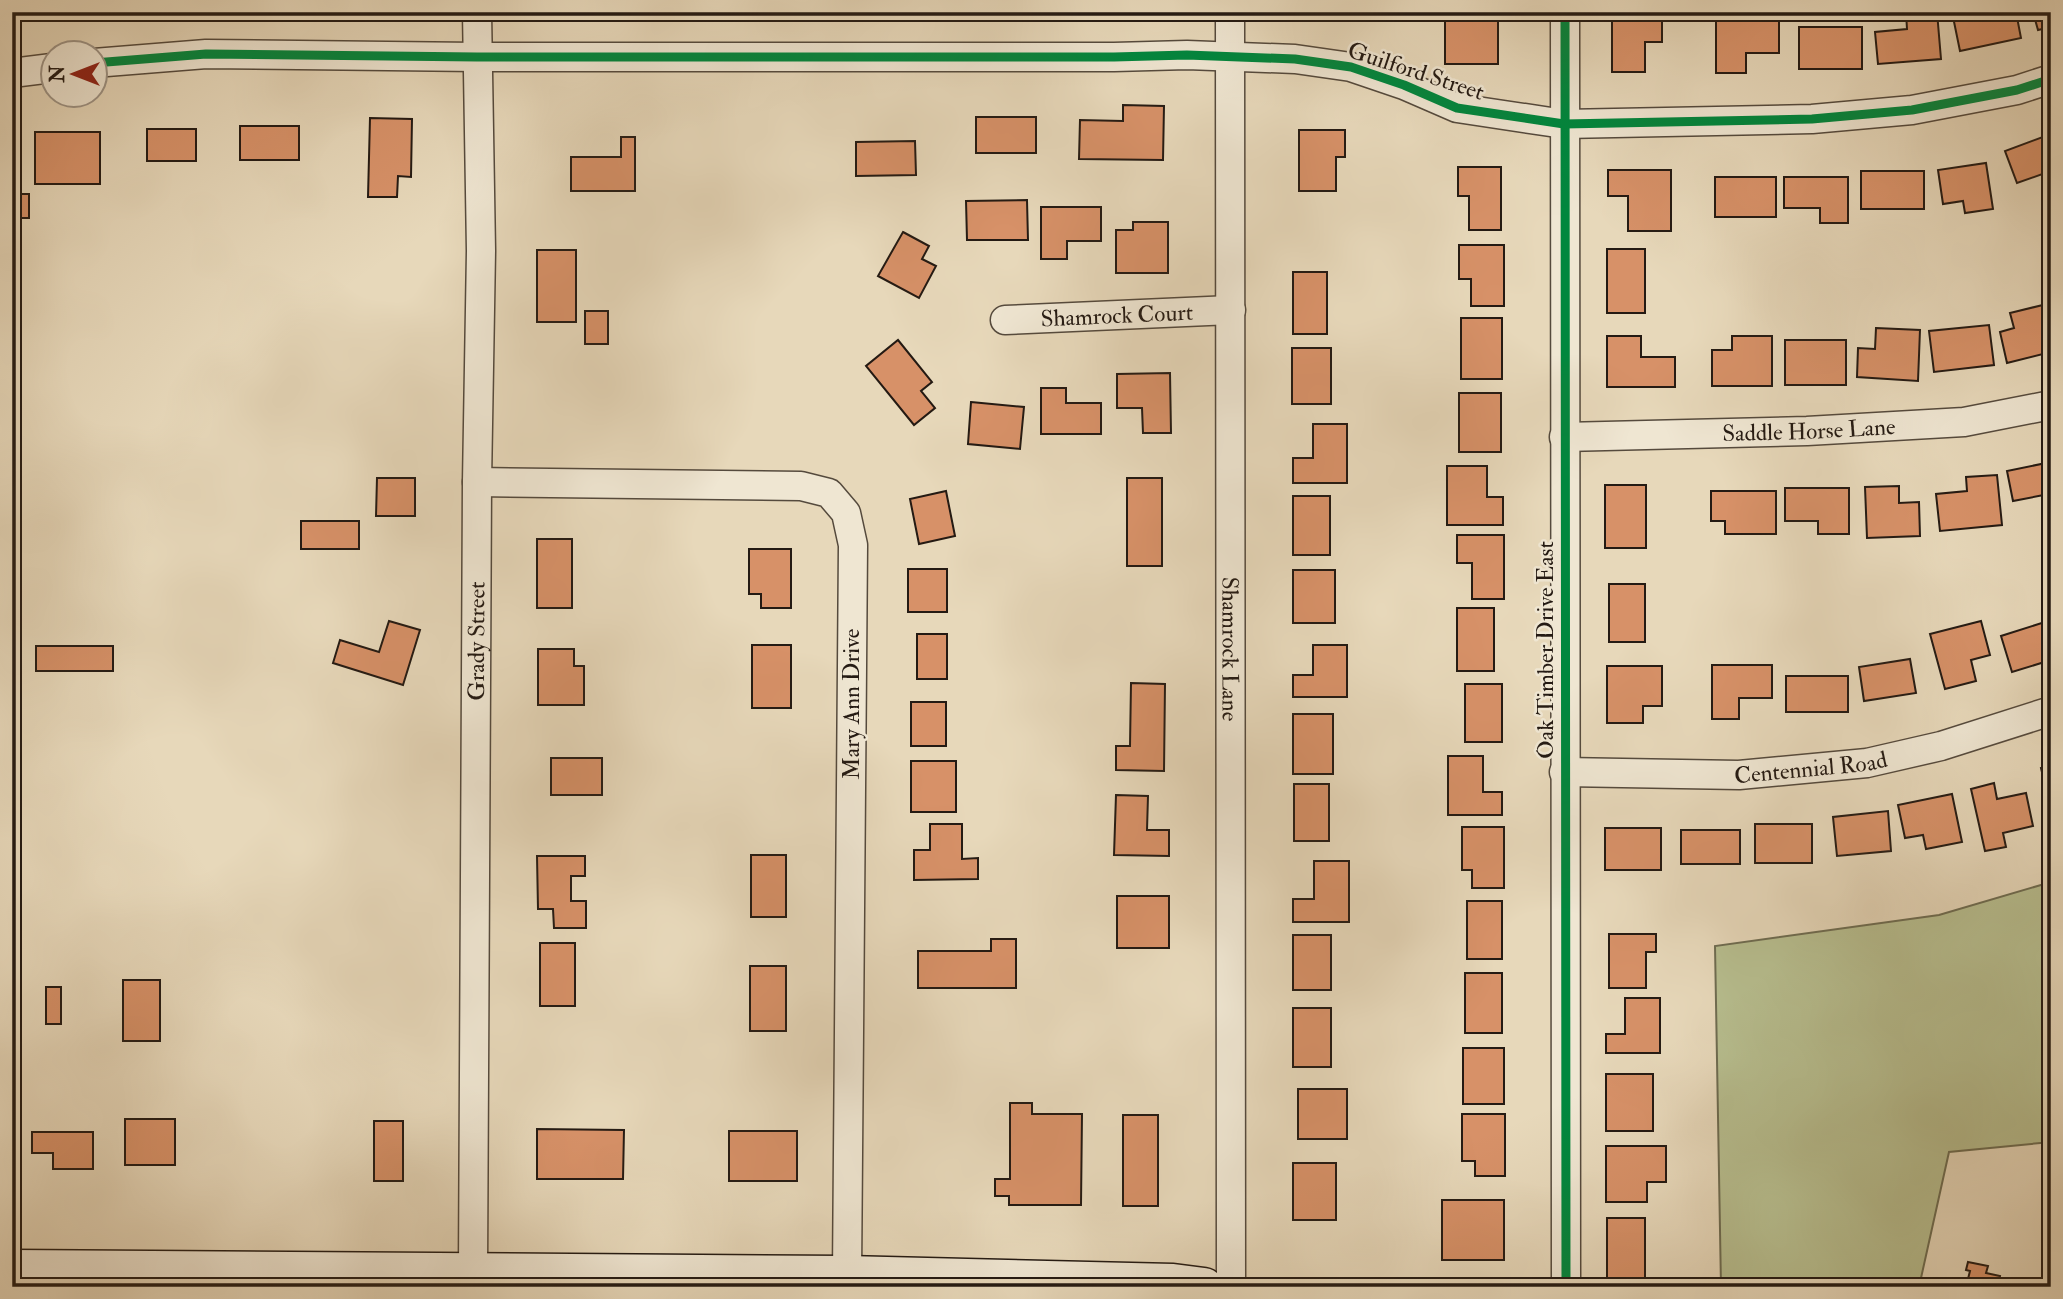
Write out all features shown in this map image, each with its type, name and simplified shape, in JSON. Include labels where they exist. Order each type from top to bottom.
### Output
[{"type":"main road","points":[[12,1269],[847,1275],[1172,1283],[1204,1287]]},
{"type":"street","name":"Grady Street","points":[[473,1271],[477,482],[481,251],[477,12]]},
{"type":"street","name":"Shamrock Lane","points":[[1230,12],[1231,1287]]},
{"type":"street","name":"Oak Timber Drive East","points":[[1565,12],[1566,1287]]},
{"type":"street","name":"Guilford Street","points":[[108,62],[206,54],[477,57],[1187,55],[1294,59],[1351,67],[1404,85],[1457,108],[1564,124],[1812,119],[1912,110],[2018,90],[2051,79]]},
{"type":"street","points":[[12,73],[38,70]]},
{"type":"street","name":"Shamrock Court","points":[[1004,320],[1231,310]]},
{"type":"street","name":"Saddle Horse Lane","points":[[1564,437],[1807,431],[1964,422],[2051,405]]},
{"type":"street","name":"Mary Ann Drive","points":[[477,482],[801,486],[829,493],[846,513],[852,545],[847,1275]]},
{"type":"street","name":"Centennial Road","points":[[1564,772],[1738,775],[1867,763],[1941,746],[2051,711]]},
{"type":"green space","points":[[2051,882],[2051,1142],[1949,1152],[1919,1287],[1721,1287],[1715,946],[1939,915]]},
{"type":"building","points":[[142,12],[191,12],[191,16],[142,16]]},
{"type":"building","points":[[536,12],[569,12],[569,17],[536,17]]},
{"type":"building","points":[[1445,12],[1498,12],[1498,64],[1445,64]]},
{"type":"building","points":[[1737,12],[1779,12],[1779,53],[1746,53],[1746,73],[1716,73],[1716,18],[1737,18]]},
{"type":"building","points":[[1906,12],[1937,12],[1941,59],[1878,64],[1875,32],[1907,29]]},
{"type":"building","points":[[1952,12],[2016,12],[2021,38],[1960,51]]},
{"type":"building","points":[[2033,12],[2051,12],[2051,27],[2038,30]]},
{"type":"building","points":[[1612,16],[1662,16],[1662,42],[1645,42],[1645,72],[1612,72]]},
{"type":"building","points":[[1799,27],[1862,27],[1862,69],[1799,69]]},
{"type":"building","points":[[1123,105],[1164,106],[1163,160],[1079,159],[1080,120],[1123,121]]},
{"type":"building","points":[[976,117],[1036,117],[1036,153],[976,153]]},
{"type":"building","points":[[370,118],[412,119],[411,177],[398,176],[397,197],[368,197]]},
{"type":"building","points":[[240,126],[299,126],[299,160],[240,160]]},
{"type":"building","points":[[147,129],[196,129],[196,161],[147,161]]},
{"type":"building","points":[[1299,130],[1345,130],[1345,157],[1336,157],[1336,191],[1299,191]]},
{"type":"building","points":[[35,132],[100,132],[100,184],[35,184]]},
{"type":"building","points":[[2051,134],[2051,171],[2017,183],[2005,151]]},
{"type":"building","points":[[621,137],[635,137],[635,191],[571,191],[571,157],[621,157]]},
{"type":"building","points":[[915,141],[916,175],[856,176],[856,142]]},
{"type":"building","points":[[1986,163],[1993,209],[1965,213],[1963,201],[1943,204],[1938,170]]},
{"type":"building","points":[[1458,167],[1501,167],[1501,230],[1469,230],[1469,196],[1458,196]]},
{"type":"building","points":[[1608,170],[1671,170],[1671,231],[1628,231],[1628,196],[1608,196]]},
{"type":"building","points":[[1861,171],[1924,171],[1924,209],[1861,209]]},
{"type":"building","points":[[1715,177],[1776,177],[1776,217],[1715,217]]},
{"type":"building","points":[[1784,177],[1848,177],[1848,223],[1820,223],[1820,208],[1784,208]]},
{"type":"building","points":[[12,194],[29,194],[29,218],[12,218]]},
{"type":"building","points":[[1027,200],[1028,240],[967,240],[966,201]]},
{"type":"building","points":[[1041,207],[1101,207],[1101,241],[1067,241],[1067,259],[1041,259]]},
{"type":"building","points":[[1133,222],[1168,222],[1168,273],[1116,273],[1116,230],[1133,230]]},
{"type":"building","points":[[903,232],[929,246],[922,259],[936,266],[919,298],[878,276]]},
{"type":"building","points":[[1459,245],[1504,245],[1504,306],[1471,306],[1471,279],[1459,279]]},
{"type":"building","points":[[1607,249],[1645,249],[1645,313],[1607,313]]},
{"type":"building","points":[[537,250],[576,250],[576,322],[537,322]]},
{"type":"building","points":[[1293,272],[1327,272],[1327,334],[1293,334]]},
{"type":"building","points":[[2051,303],[2051,352],[2007,363],[2000,332],[2014,328],[2010,313]]},
{"type":"building","points":[[585,311],[608,311],[608,344],[585,344]]},
{"type":"building","points":[[1461,318],[1502,318],[1502,379],[1461,379]]},
{"type":"building","points":[[1989,325],[1994,365],[1934,372],[1929,331]]},
{"type":"building","points":[[1876,328],[1920,330],[1918,381],[1857,377],[1858,348],[1875,349]]},
{"type":"building","points":[[1607,336],[1641,336],[1641,357],[1675,357],[1675,387],[1607,387]]},
{"type":"building","points":[[1732,336],[1772,336],[1772,386],[1712,386],[1712,350],[1732,350]]},
{"type":"building","points":[[898,340],[932,382],[921,391],[935,408],[914,425],[866,366]]},
{"type":"building","points":[[1785,340],[1846,340],[1846,385],[1785,385]]},
{"type":"building","points":[[1292,348],[1331,348],[1331,404],[1292,404]]},
{"type":"building","points":[[1170,373],[1171,433],[1143,433],[1142,408],[1117,408],[1117,374]]},
{"type":"building","points":[[1041,388],[1066,388],[1066,403],[1101,403],[1101,434],[1041,434]]},
{"type":"building","points":[[1459,393],[1501,393],[1501,452],[1459,452]]},
{"type":"building","points":[[971,402],[1024,407],[1020,449],[968,444]]},
{"type":"building","points":[[1313,424],[1347,424],[1347,483],[1293,483],[1293,458],[1313,458]]},
{"type":"building","points":[[2051,462],[2051,505],[2049,494],[2013,501],[2007,471]]},
{"type":"building","points":[[1447,466],[1487,466],[1487,497],[1503,497],[1503,525],[1447,525]]},
{"type":"building","points":[[1997,475],[2002,525],[1940,531],[1936,494],[1967,491],[1966,477]]},
{"type":"building","points":[[377,478],[415,478],[415,516],[376,516]]},
{"type":"building","points":[[1127,478],[1162,478],[1162,566],[1127,566]]},
{"type":"building","points":[[1605,485],[1646,485],[1646,548],[1605,548]]},
{"type":"building","points":[[1899,486],[1899,503],[1919,502],[1920,536],[1867,538],[1865,487]]},
{"type":"building","points":[[1785,488],[1849,488],[1849,534],[1818,534],[1818,521],[1785,521]]},
{"type":"building","points":[[946,491],[955,536],[919,544],[910,499]]},
{"type":"building","points":[[1711,491],[1776,491],[1776,534],[1725,534],[1725,521],[1711,521]]},
{"type":"building","points":[[1293,496],[1330,496],[1330,555],[1293,555]]},
{"type":"building","points":[[301,521],[359,521],[359,549],[301,549]]},
{"type":"building","points":[[1457,535],[1504,535],[1504,599],[1472,599],[1472,563],[1457,563]]},
{"type":"building","points":[[537,539],[572,539],[572,608],[537,608]]},
{"type":"building","points":[[749,549],[791,549],[791,608],[761,608],[761,594],[749,594]]},
{"type":"building","points":[[908,569],[947,569],[947,612],[908,612]]},
{"type":"building","points":[[1293,570],[1335,570],[1335,623],[1293,623]]},
{"type":"building","points":[[1609,584],[1645,584],[1645,642],[1609,642]]},
{"type":"building","points":[[1457,608],[1494,608],[1494,671],[1457,671]]},
{"type":"building","points":[[2051,620],[2051,660],[2012,672],[2001,636]]},
{"type":"building","points":[[389,621],[420,630],[403,685],[333,663],[340,640],[379,652]]},
{"type":"building","points":[[1981,621],[1990,655],[1971,660],[1976,681],[1945,689],[1930,634]]},
{"type":"building","points":[[917,634],[947,634],[947,679],[917,679]]},
{"type":"building","points":[[752,645],[791,645],[791,708],[752,708]]},
{"type":"building","points":[[1313,645],[1347,645],[1347,697],[1293,697],[1293,675],[1313,675]]},
{"type":"building","points":[[36,646],[113,646],[113,671],[36,671]]},
{"type":"building","points":[[538,649],[574,649],[574,666],[584,666],[584,705],[538,705]]},
{"type":"building","points":[[1910,659],[1916,693],[1864,701],[1859,667]]},
{"type":"building","points":[[1712,665],[1772,665],[1772,698],[1739,698],[1739,719],[1712,719]]},
{"type":"building","points":[[1607,666],[1662,666],[1662,706],[1643,706],[1643,723],[1607,723]]},
{"type":"building","points":[[1786,676],[1848,676],[1848,712],[1786,712]]},
{"type":"building","points":[[1131,683],[1165,684],[1164,771],[1116,770],[1116,746],[1130,746]]},
{"type":"building","points":[[1465,684],[1502,684],[1502,742],[1465,742]]},
{"type":"building","points":[[911,702],[946,702],[946,746],[911,746]]},
{"type":"building","points":[[1293,714],[1333,714],[1333,774],[1293,774]]},
{"type":"building","points":[[1448,756],[1483,756],[1483,792],[1502,792],[1502,815],[1448,815]]},
{"type":"building","points":[[551,758],[602,758],[602,795],[551,795]]},
{"type":"building","points":[[911,761],[956,761],[956,812],[911,812]]},
{"type":"building","points":[[2051,766],[2051,806],[2050,806],[2041,768]]},
{"type":"building","points":[[1994,783],[1997,799],[2026,793],[2033,826],[2003,833],[2006,847],[1985,851],[1971,789]]},
{"type":"building","points":[[1294,784],[1329,784],[1329,841],[1294,841]]},
{"type":"building","points":[[1952,794],[1962,842],[1926,849],[1923,835],[1905,838],[1898,805]]},
{"type":"building","points":[[1116,795],[1148,796],[1147,830],[1169,830],[1169,856],[1114,855]]},
{"type":"building","points":[[1888,811],[1891,851],[1837,856],[1833,817]]},
{"type":"building","points":[[930,824],[962,824],[962,859],[978,858],[978,879],[914,880],[914,850],[930,850]]},
{"type":"building","points":[[1755,824],[1812,824],[1812,863],[1755,863]]},
{"type":"building","points":[[1462,827],[1504,827],[1504,888],[1472,888],[1472,870],[1462,870]]},
{"type":"building","points":[[1605,828],[1661,828],[1661,870],[1605,870]]},
{"type":"building","points":[[1681,830],[1740,830],[1740,864],[1681,864]]},
{"type":"building","points":[[751,855],[786,855],[786,917],[751,917]]},
{"type":"building","points":[[537,856],[585,856],[585,876],[571,876],[571,901],[586,901],[586,928],[554,928],[553,909],[538,909]]},
{"type":"building","points":[[1314,861],[1349,861],[1349,922],[1293,922],[1293,899],[1314,899]]},
{"type":"building","points":[[1117,896],[1169,896],[1169,948],[1117,948]]},
{"type":"building","points":[[1467,901],[1502,901],[1502,959],[1467,959]]},
{"type":"building","points":[[1609,934],[1656,934],[1656,952],[1646,952],[1646,988],[1609,988]]},
{"type":"building","points":[[1293,935],[1331,935],[1331,990],[1293,990]]},
{"type":"building","points":[[991,939],[1016,939],[1016,988],[918,988],[918,951],[991,951]]},
{"type":"building","points":[[540,943],[575,943],[575,1006],[540,1006]]},
{"type":"building","points":[[750,966],[786,966],[786,1031],[750,1031]]},
{"type":"building","points":[[1465,973],[1502,973],[1502,1033],[1465,1033]]},
{"type":"building","points":[[123,980],[160,980],[160,1041],[123,1041]]},
{"type":"building","points":[[46,987],[61,987],[61,1024],[46,1024]]},
{"type":"building","points":[[1625,998],[1660,998],[1660,1053],[1606,1053],[1606,1034],[1625,1034]]},
{"type":"building","points":[[1293,1008],[1331,1008],[1331,1067],[1293,1067]]},
{"type":"building","points":[[1463,1048],[1504,1048],[1504,1104],[1463,1104]]},
{"type":"building","points":[[1606,1074],[1653,1074],[1653,1131],[1606,1131]]},
{"type":"building","points":[[1298,1089],[1347,1089],[1347,1139],[1298,1139]]},
{"type":"building","points":[[1010,1103],[1032,1103],[1032,1114],[1082,1114],[1081,1205],[1009,1205],[1009,1196],[995,1196],[995,1179],[1010,1179]]},
{"type":"building","points":[[1462,1114],[1505,1114],[1505,1176],[1475,1176],[1475,1161],[1462,1161]]},
{"type":"building","points":[[1123,1115],[1158,1115],[1158,1206],[1123,1206]]},
{"type":"building","points":[[125,1119],[175,1119],[175,1165],[125,1165]]},
{"type":"building","points":[[374,1121],[403,1121],[403,1181],[374,1181]]},
{"type":"building","points":[[537,1129],[624,1130],[623,1179],[537,1179]]},
{"type":"building","points":[[729,1131],[797,1131],[797,1181],[729,1181]]},
{"type":"building","points":[[32,1132],[93,1132],[93,1169],[53,1169],[53,1153],[32,1153]]},
{"type":"building","points":[[1606,1146],[1666,1146],[1666,1182],[1647,1182],[1647,1202],[1606,1202]]},
{"type":"building","points":[[1293,1163],[1336,1163],[1336,1220],[1293,1220]]},
{"type":"building","points":[[1442,1200],[1504,1200],[1504,1260],[1442,1260]]},
{"type":"building","points":[[1607,1218],[1645,1218],[1645,1279],[1607,1279]]},
{"type":"building","points":[[1968,1262],[1988,1266],[1986,1273],[2000,1276],[1998,1287],[1966,1287],[1970,1271],[1966,1270]]},
{"type":"cycle path","points":[[1565,12],[1566,1287]]},
{"type":"cycle path","points":[[108,62],[206,54],[477,57],[1187,55],[1295,59],[1351,67],[1404,85],[1457,108],[1564,124],[1812,119],[1912,110],[2017,90],[2051,79]]}]
